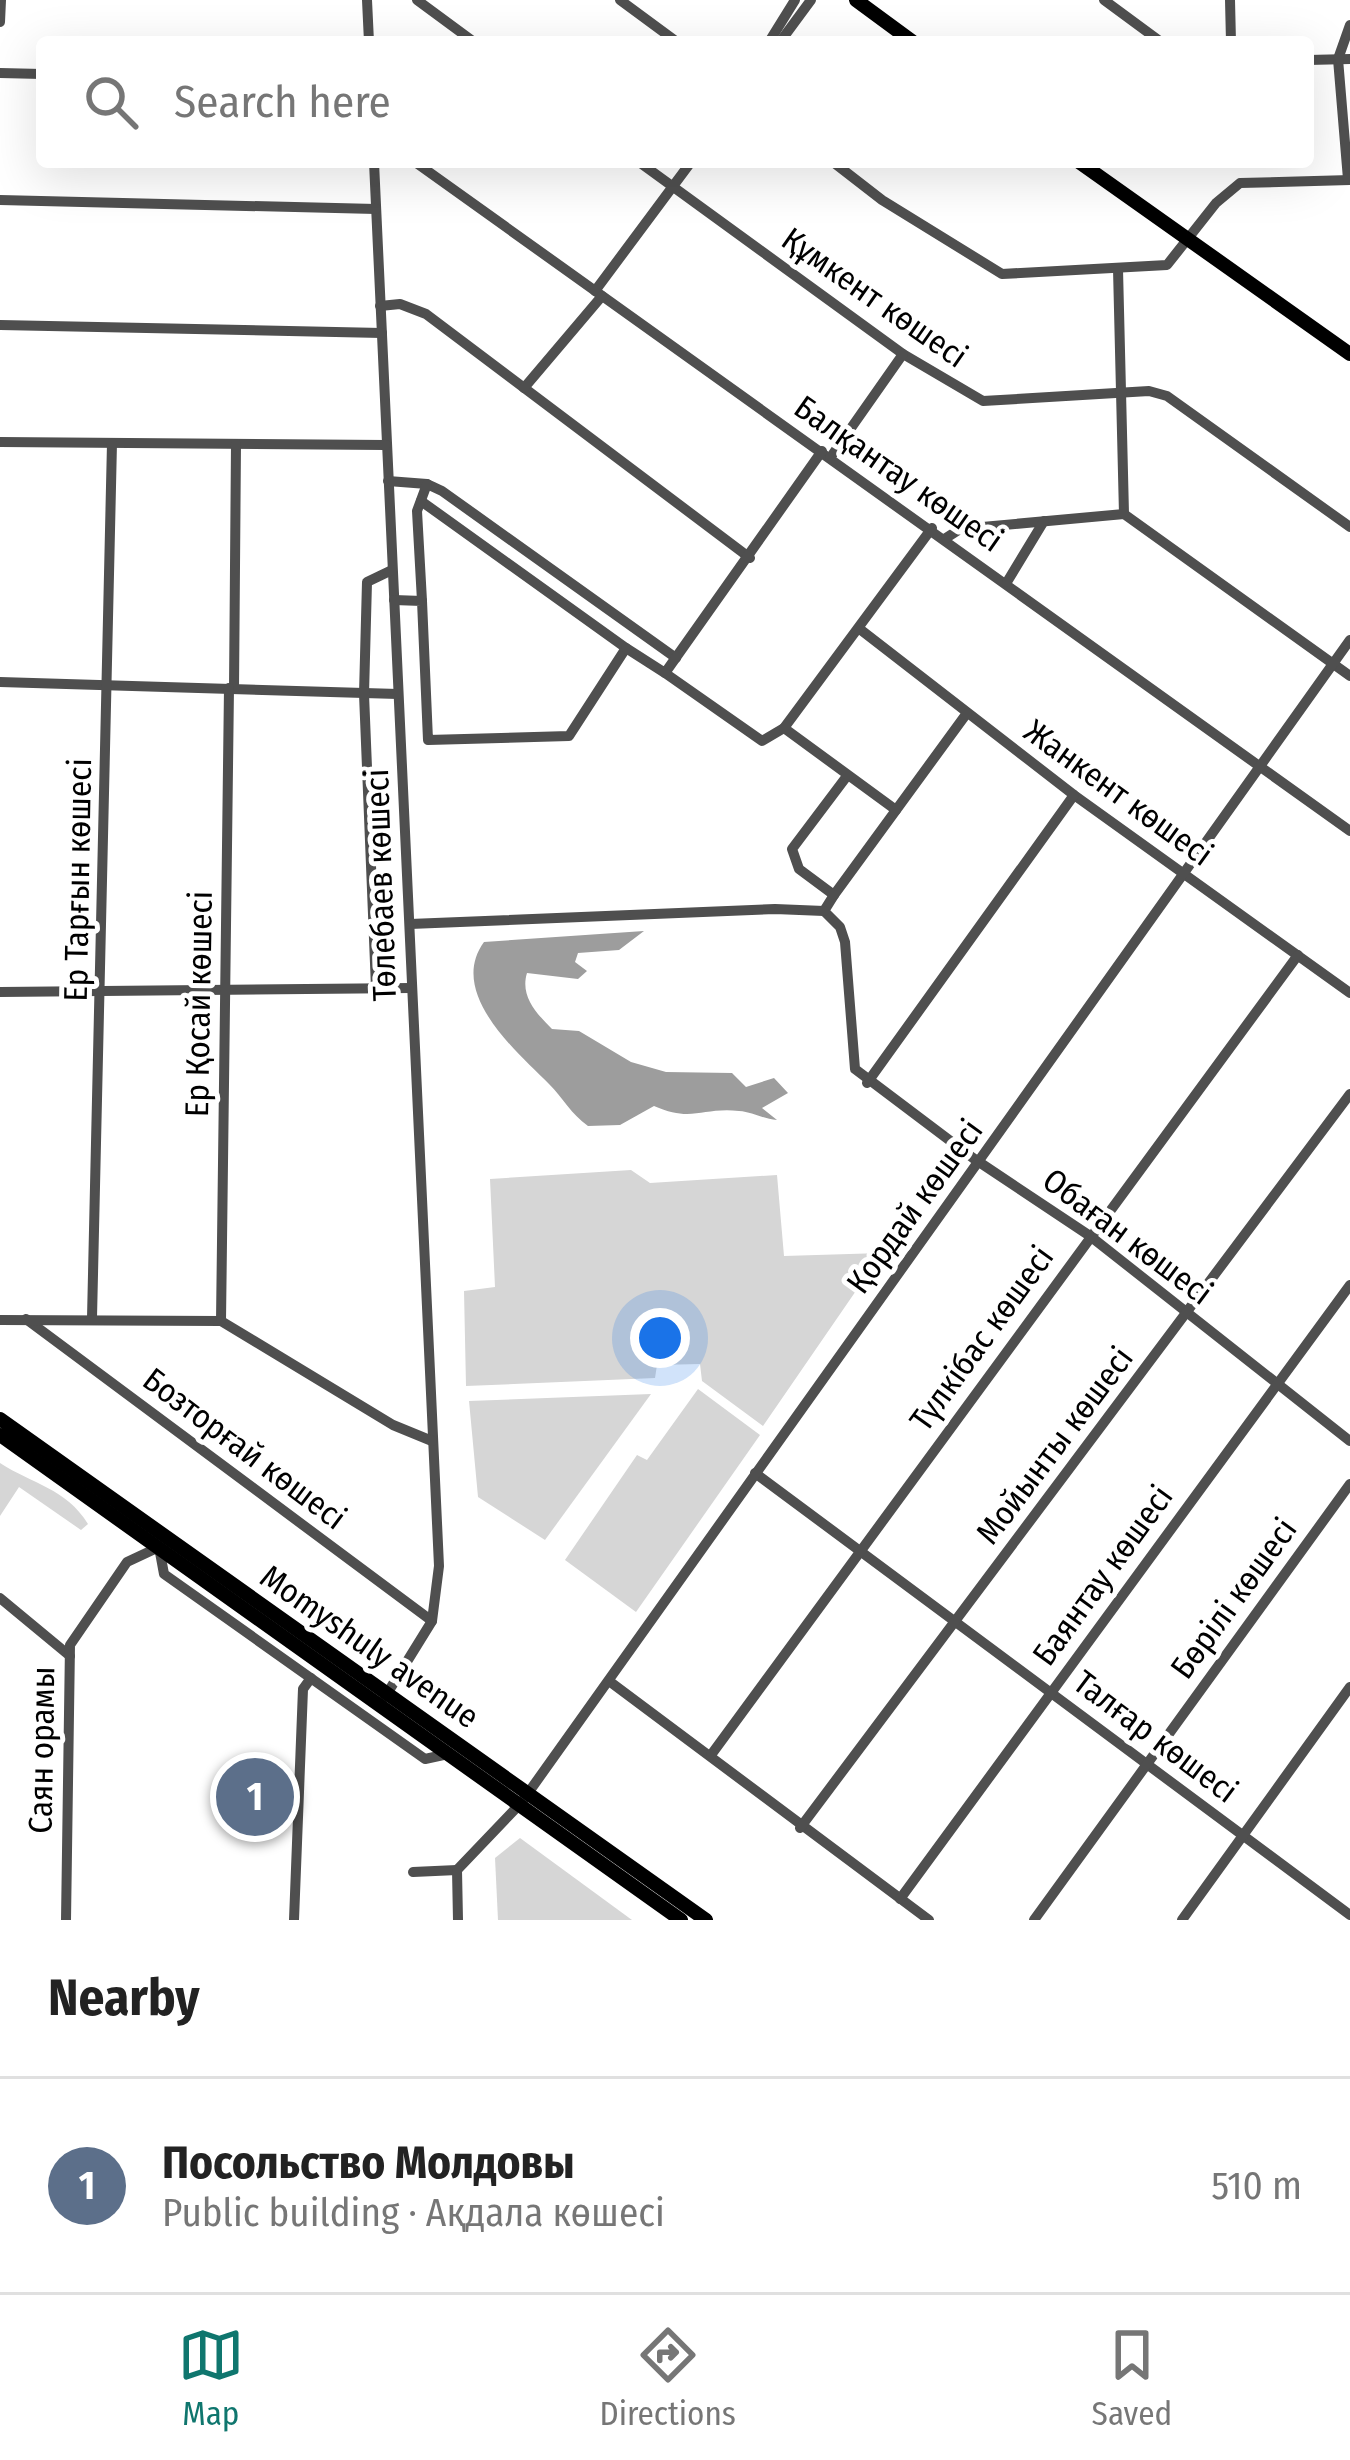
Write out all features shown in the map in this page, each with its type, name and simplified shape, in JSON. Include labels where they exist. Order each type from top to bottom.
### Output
[{"type":"main road","points":[[856,0],[906,36]]},
{"type":"main road","points":[[1087,168],[1350,354]]},
{"type":"main road","name":"Momyshuly avenue","points":[[0,1418],[384,1699],[448,1754],[525,1797],[681,1920]]},
{"type":"main road","name":"Momyshuly avenue","points":[[0,1436],[706,1920]]},
{"type":"street","points":[[0,22],[1,0]]},
{"type":"street","points":[[367,0],[369,36]]},
{"type":"street","points":[[417,0],[466,36]]},
{"type":"street","points":[[620,0],[668,36]]},
{"type":"street","points":[[774,36],[795,0]]},
{"type":"street","points":[[784,36],[811,0]]},
{"type":"street","points":[[1104,0],[1153,36]]},
{"type":"street","points":[[1230,0],[1231,36]]},
{"type":"street","points":[[841,168],[882,200],[1003,274],[1168,265],[1216,203],[1240,183],[1349,180],[1344,59],[1350,25]]},
{"type":"street","points":[[1314,60],[1344,59]]},
{"type":"street","points":[[0,73],[36,74]]},
{"type":"street","name":"Төлебаев көшесі","points":[[374,168],[439,1566],[431,1621],[384,1699]]},
{"type":"street","name":"Балқантау көшесі","points":[[423,168],[1350,831]]},
{"type":"street","name":"Құмкент көшесі","points":[[647,168],[903,354],[983,401],[1120,392],[1167,396],[1350,527]]},
{"type":"street","points":[[524,388],[599,294],[687,168]]},
{"type":"street","points":[[0,200],[376,208]]},
{"type":"street","points":[[1118,269],[1124,514]]},
{"type":"street","points":[[380,305],[413,307],[750,558]]},
{"type":"street","points":[[0,325],[382,333]]},
{"type":"street","points":[[665,673],[903,354]]},
{"type":"street","points":[[0,442],[386,445]]},
{"type":"street","name":"Ер Тарғын көшесі","points":[[92,1318],[112,442]]},
{"type":"street","name":"Ер Қосай көшесі","points":[[221,1321],[236,444]]},
{"type":"street","points":[[388,481],[428,484],[676,658]]},
{"type":"street","points":[[428,484],[421,502],[428,740],[569,736],[626,648]]},
{"type":"street","points":[[421,502],[762,741],[784,728],[861,630],[932,528]]},
{"type":"street","points":[[946,538],[960,529],[1124,514],[1350,676]]},
{"type":"street","points":[[1007,582],[1044,521]]},
{"type":"street","points":[[376,988],[364,694],[367,582],[392,570]]},
{"type":"street","points":[[577,613],[588,595]]},
{"type":"street","points":[[394,600],[422,601]]},
{"type":"street","name":"Жанкент көшесі","points":[[861,630],[1073,795],[1350,993]]},
{"type":"street","name":"Қордай көшесі","points":[[525,1797],[1350,640]]},
{"type":"street","points":[[0,682],[364,694],[425,684]]},
{"type":"street","points":[[824,911],[968,713]]},
{"type":"street","points":[[784,728],[896,810]]},
{"type":"street","points":[[834,895],[799,869],[792,849],[847,776]]},
{"type":"street","points":[[410,924],[824,911],[840,927],[845,942],[849,1044],[855,1069],[867,1083],[1073,795]]},
{"type":"street","name":"Түлкібас көшесі","points":[[711,1754],[1298,955]]},
{"type":"street","points":[[0,992],[225,994],[411,988]]},
{"type":"street","name":"Обаған көшесі","points":[[867,1083],[1090,1236],[1350,1441]]},
{"type":"street","name":"Мойынты көшесі","points":[[800,1828],[1350,1094]]},
{"type":"street","name":"Баянтау көшесі","points":[[900,1899],[1350,1285]]},
{"type":"street","name":"Бозторғай көшесі","points":[[26,1319],[431,1621]]},
{"type":"street","points":[[0,1320],[221,1321],[401,1430],[432,1441]]},
{"type":"street","name":"Талғар көшесі","points":[[755,1473],[1349,1917]]},
{"type":"street","name":"Бөрілі көшесі","points":[[1034,1920],[1350,1484]]},
{"type":"street","points":[[159,1547],[164,1574],[425,1760],[448,1754]]},
{"type":"street","name":"Саян орамы","points":[[66,1920],[70,1645],[128,1562],[159,1547]]},
{"type":"street","points":[[0,1598],[70,1655]]},
{"type":"street","points":[[294,1920],[303,1689],[311,1678]]},
{"type":"street","points":[[609,1681],[929,1920]]},
{"type":"street","points":[[1182,1920],[1350,1687]]},
{"type":"street","points":[[458,1920],[458,1870],[525,1797]]},
{"type":"street","points":[[413,1872],[458,1870]]},
{"type":"shaded area","points":[[644,931],[619,950],[578,953],[575,962],[587,971],[578,979],[527,973],[526,989],[535,1010],[552,1029],[579,1031],[631,1062],[666,1072],[732,1073],[746,1087],[774,1078],[788,1093],[762,1108],[777,1120],[739,1111],[688,1114],[654,1106],[620,1125],[588,1126],[505,1038],[480,1001],[475,961],[484,942]]},
{"type":"shaded area","points":[[631,1170],[650,1183],[777,1175],[784,1256],[882,1253],[763,1426],[702,1381],[700,1364],[657,1365],[655,1378],[466,1386],[464,1291],[495,1287],[490,1179]]},
{"type":"shaded area","points":[[698,1389],[760,1435],[636,1612],[565,1560],[637,1455],[647,1460]]},
{"type":"shaded area","points":[[651,1394],[545,1540],[478,1497],[469,1401]]},
{"type":"shaded area","points":[[0,1463],[59,1494],[88,1524],[81,1530],[19,1487],[0,1516]]},
{"type":"shaded area","points":[[520,1838],[632,1920],[498,1920],[495,1858]]},
{"type":"place","name":"Посольство Молдовы","points":[[255,1797]]}]
